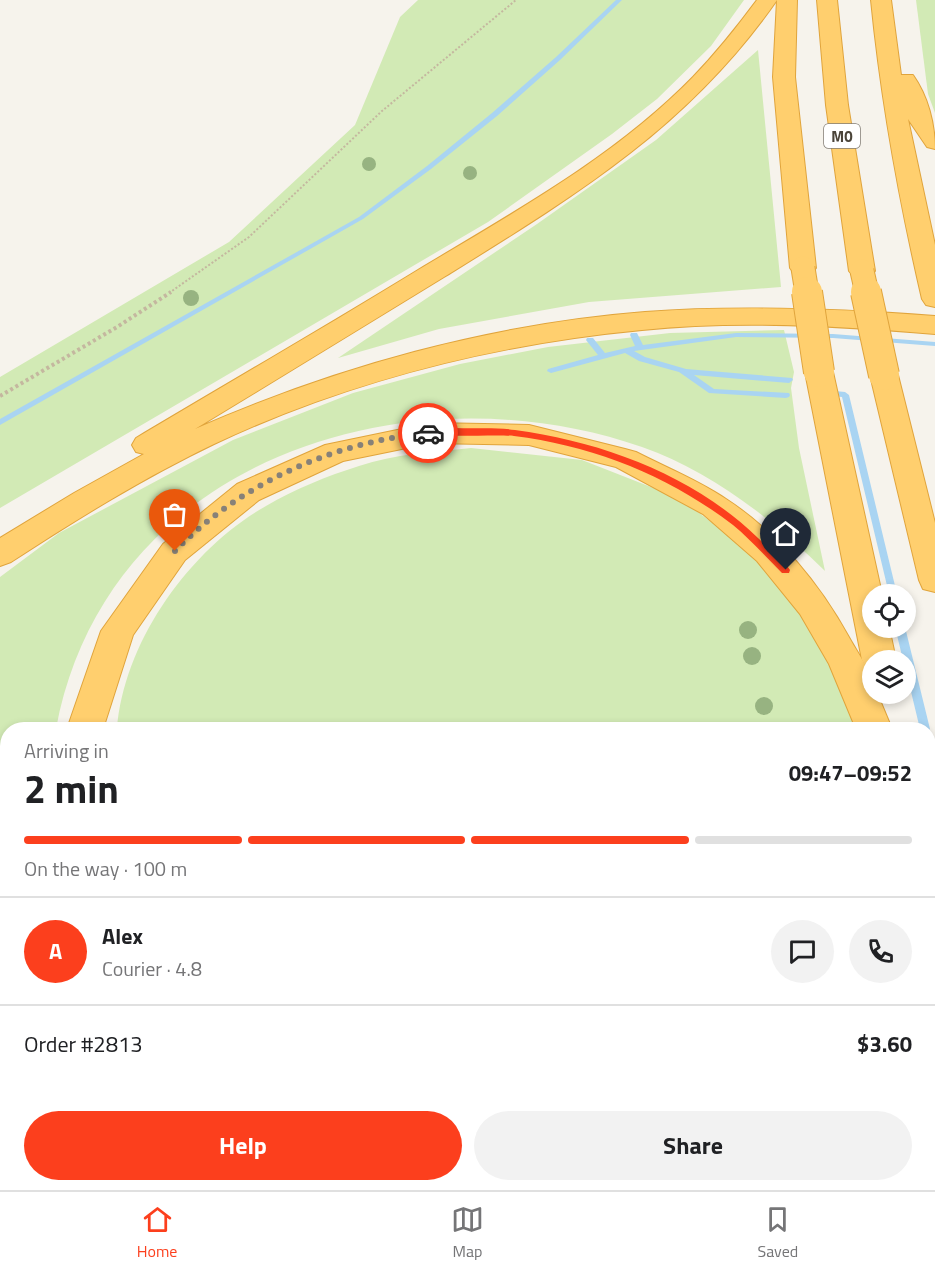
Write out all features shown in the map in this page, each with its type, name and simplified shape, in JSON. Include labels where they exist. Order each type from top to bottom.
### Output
[{"type":"highway","points":[[54,518],[98,475],[542,205],[612,157],[668,110],[708,72],[748,29],[767,0]]},
{"type":"highway","points":[[787,0],[784,77],[803,268],[819,372],[877,650]]},
{"type":"highway","name":"M0","points":[[827,0],[837,105],[862,271],[884,375],[924,543],[935,579]]},
{"type":"highway","points":[[881,0],[887,58],[904,159],[932,288]]},
{"type":"highway","points":[[887,58],[911,88],[920,118],[935,142]]},
{"type":"highway","points":[[0,554],[54,518],[233,424],[396,367],[509,341],[644,321],[756,317],[857,319],[935,325]]},
{"type":"highway","points":[[86,722],[89,707],[108,654],[130,606],[163,563],[198,527],[244,494],[294,467],[357,446],[404,435],[455,431],[512,432],[572,443],[664,477],[712,505],[763,548],[808,597],[825,621],[856,680],[871,722]]},
{"type":"highway","points":[[888,704],[892,722]]},
{"type":"path","points":[[0,396],[117,327],[198,274],[249,237],[382,111],[516,0]]},
{"type":"green space","points":[[418,0],[744,0],[711,46],[657,99],[612,134],[488,222],[0,508],[0,377],[229,242],[355,125],[400,17]]},
{"type":"green space","points":[[916,0],[935,0],[935,113],[928,94]]},
{"type":"green space","points":[[758,50],[781,287],[589,302],[439,329],[338,358],[537,224],[656,140]]},
{"type":"green space","points":[[784,330],[794,372],[791,388],[799,448],[825,571],[741,499],[693,470],[642,447],[551,425],[458,419],[366,429],[279,456],[201,500],[135,560],[86,636],[58,722],[0,722],[0,577],[59,533],[233,440],[353,393],[460,364],[548,347],[670,333]]},
{"type":"green space","points":[[471,448],[582,460],[679,498],[757,556],[814,627],[855,722],[118,722],[122,696],[147,631],[187,572],[238,524],[266,506],[311,483],[372,462],[429,452]]},
{"type":"waterway","points":[[0,422],[361,218],[429,168],[494,115],[558,59],[619,0]]},
{"type":"waterway","points":[[634,335],[640,348]]},
{"type":"waterway","points":[[626,350],[736,335],[833,336],[935,344]]},
{"type":"waterway","points":[[590,340],[603,356]]},
{"type":"waterway","points":[[551,371],[626,350]]},
{"type":"waterway","points":[[626,350],[642,359],[682,370],[712,391],[786,395]]},
{"type":"waterway","points":[[687,371],[789,380]]},
{"type":"waterway","points":[[835,394],[845,395],[891,584]]},
{"type":"waterway","points":[[903,638],[923,722]]},
{"type":"way so far","points":[[175,551],[198,527],[244,494],[294,467],[357,446],[404,435],[428,433]]},
{"type":"route","points":[[428,433],[512,432],[572,443],[607,453],[664,477],[712,505],[738,525],[786,570]]}]
